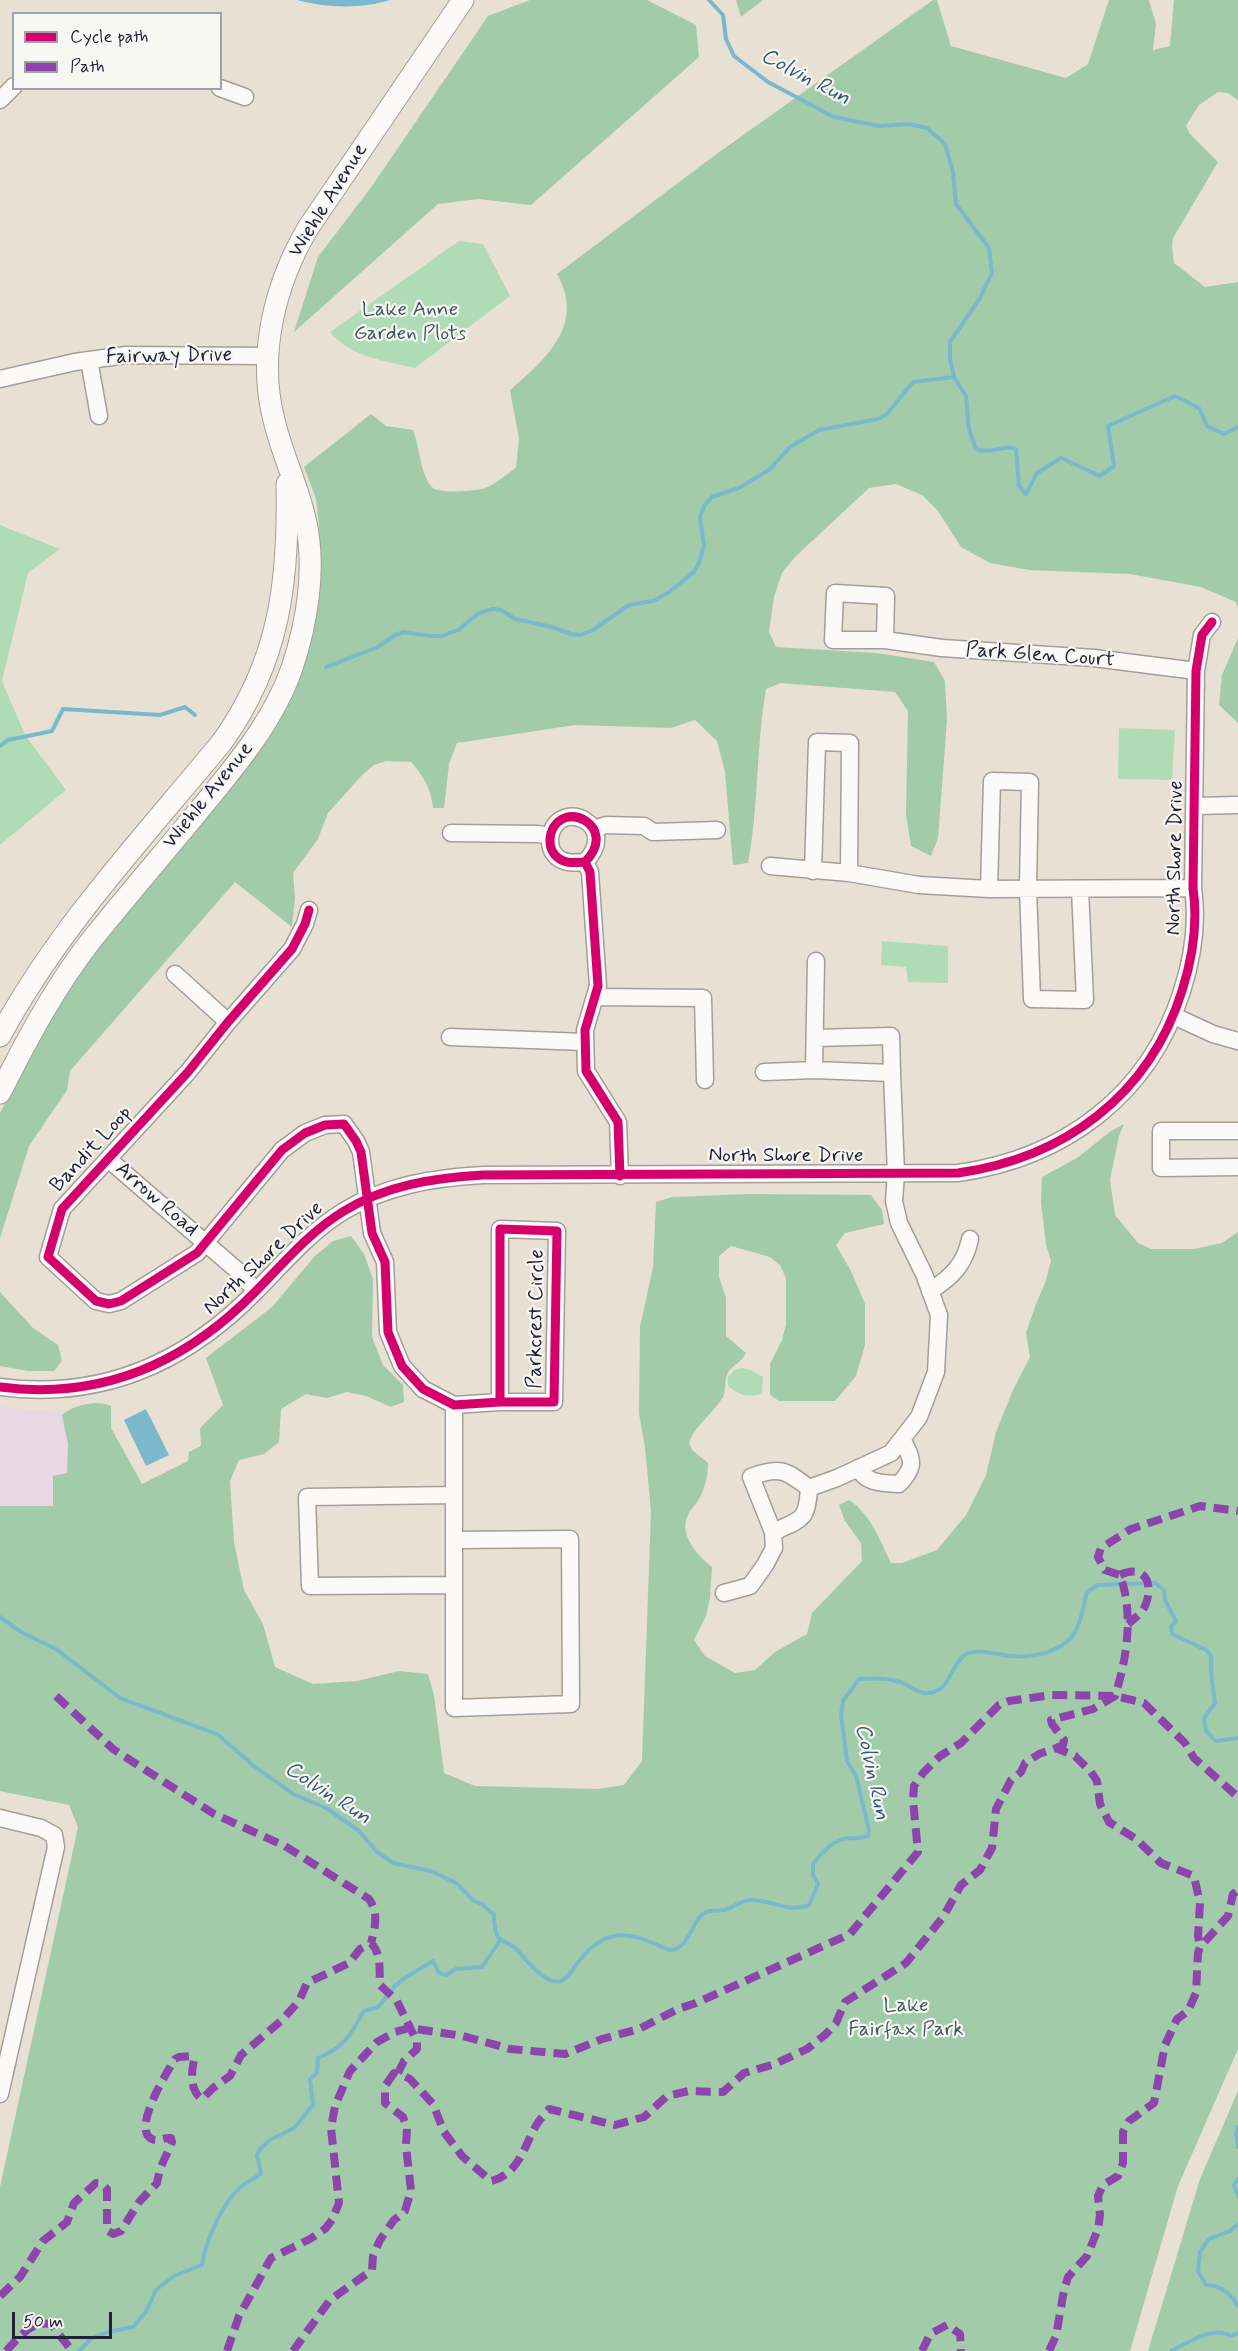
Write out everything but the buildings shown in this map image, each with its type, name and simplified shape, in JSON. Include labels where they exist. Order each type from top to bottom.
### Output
[{"type":"main road","name":"Wiehle Avenue","points":[[0,1093],[30,1034],[58,988],[91,941],[238,762],[281,696],[303,629],[309,580],[306,525],[271,409],[268,356],[277,300],[294,252],[308,228],[462,0]]},
{"type":"main road","name":"Wiehle Avenue","points":[[0,1036],[54,948],[103,885],[222,742],[237,722],[253,690],[266,661],[277,623],[285,582],[288,552],[286,462]]},
{"type":"street","points":[[0,100],[12,88]]},
{"type":"street","points":[[222,89],[245,97]]},
{"type":"street","name":"Fairway Drive","points":[[0,379],[89,360],[154,354],[268,356]]},
{"type":"street","points":[[89,360],[99,416]]},
{"type":"street","name":"North Shore Drive","points":[[0,1387],[54,1390],[104,1382],[143,1370],[177,1354],[204,1338],[231,1316],[317,1229],[344,1210],[366,1199],[410,1184],[442,1178],[483,1175],[958,1173],[985,1169],[1039,1152],[1065,1138],[1098,1115],[1134,1081],[1151,1058],[1174,1016],[1187,976],[1196,911],[1193,888],[1196,671],[1202,635],[1212,622]]},
{"type":"street","name":"Park Glen Court","points":[[885,640],[942,648],[1094,658],[1196,671]]},
{"type":"street","points":[[813,871],[817,742],[850,743],[849,873]]},
{"type":"street","points":[[989,889],[992,781],[1030,782],[1028,888],[1032,999],[1085,1000],[1080,889]]},
{"type":"street","points":[[1195,806],[1238,805]]},
{"type":"street","points":[[566,817],[577,817],[590,823],[596,833],[596,844],[592,855],[585,862],[571,864],[559,859],[551,849],[550,836],[555,825],[566,817]]},
{"type":"street","points":[[594,829],[606,825],[644,826],[653,832],[717,830]]},
{"type":"street","points":[[452,832],[550,836]]},
{"type":"street","points":[[585,862],[590,872],[598,986],[585,1030],[586,1071],[618,1122],[620,1176]]},
{"type":"street","points":[[770,866],[849,873],[919,885],[989,889],[1193,888]]},
{"type":"street","name":"Bandit Loop","points":[[309,910],[305,924],[292,949],[188,1072],[62,1209],[48,1257],[96,1301],[110,1304],[121,1301],[197,1253],[282,1150],[305,1133],[325,1125],[344,1124],[356,1141],[361,1152],[366,1199]]},
{"type":"street","points":[[814,1070],[816,961]]},
{"type":"street","points":[[175,974],[228,1022]]},
{"type":"street","points":[[596,997],[703,998],[705,1080]]},
{"type":"street","points":[[1174,1016],[1213,1034],[1238,1041]]},
{"type":"street","points":[[809,1488],[891,1452],[919,1417],[936,1372],[939,1315],[899,1223],[894,1201],[896,1174],[891,1036],[815,1038]]},
{"type":"street","points":[[450,1037],[585,1042]]},
{"type":"street","points":[[764,1072],[814,1070],[892,1072]]},
{"type":"street","points":[[1238,1131],[1161,1131],[1161,1168],[1238,1167]]},
{"type":"street","name":"Arrow Road","points":[[108,1159],[238,1271],[256,1291]]},
{"type":"street","points":[[366,1199],[372,1233],[385,1262],[388,1332],[402,1366],[423,1389],[454,1405],[453,1585],[454,1708],[571,1704],[570,1539],[454,1540]]},
{"type":"street","name":"Parkcrest Circle","points":[[454,1405],[554,1402],[556,1230],[500,1229],[500,1402]]},
{"type":"street","points":[[930,1291],[958,1270],[967,1254],[970,1239]]},
{"type":"street","points":[[858,1468],[862,1476],[876,1483],[899,1484],[910,1472],[912,1458],[902,1439]]},
{"type":"street","points":[[724,1593],[750,1586],[774,1548],[773,1532],[751,1477],[766,1471],[782,1470],[809,1488]]},
{"type":"street","points":[[773,1532],[800,1520],[808,1510],[809,1488]]},
{"type":"street","points":[[453,1585],[310,1586],[307,1497],[454,1495]]},
{"type":"street","points":[[0,1818],[41,1828],[54,1835],[56,1847],[0,2094]]},
{"type":"shaded area","points":[[0,1406],[66,1411],[62,1415],[68,1444],[67,1474],[53,1477],[53,1507],[0,1506]]},
{"type":"green space","points":[[530,0],[647,0],[696,25],[699,57],[531,205],[478,199],[438,204],[294,332],[318,257],[372,186],[488,16]]},
{"type":"green space","points":[[736,0],[763,0],[741,17]]},
{"type":"green space","points":[[933,0],[937,0],[951,46],[1066,78],[1088,64],[1109,0],[1149,0],[1156,24],[1153,50],[1170,46],[1174,0],[1238,0],[1238,100],[1228,93],[1218,92],[1199,105],[1186,126],[1190,134],[1218,162],[1173,238],[1172,246],[1174,263],[1205,287],[1238,282],[1238,608],[1236,602],[1201,587],[1130,574],[1029,570],[990,563],[961,547],[938,511],[922,495],[896,484],[869,488],[795,557],[782,573],[774,597],[769,632],[776,647],[877,653],[934,662],[945,681],[947,720],[938,838],[931,856],[911,846],[906,815],[908,711],[895,692],[781,683],[766,689],[752,842],[748,863],[733,865],[725,772],[717,741],[695,720],[671,728],[575,725],[457,743],[449,764],[444,808],[433,808],[426,783],[411,762],[386,761],[374,765],[328,813],[318,839],[293,873],[295,898],[292,927],[235,882],[70,1071],[67,1090],[29,1146],[0,1238],[0,1113],[14,1085],[68,989],[292,694],[313,636],[318,604],[319,524],[316,499],[304,467],[371,414],[386,426],[413,430],[426,477],[437,490],[461,491],[488,487],[516,468],[519,438],[510,390],[548,354],[558,340],[567,309],[565,292],[557,274],[711,158]]},
{"type":"green space","name":"Lake Anne Garden Plots","points":[[459,241],[483,244],[510,296],[415,368],[358,353],[330,332]]},
{"type":"green space","points":[[0,525],[60,549],[28,573],[2,681],[25,735],[66,790],[0,845]]},
{"type":"green space","points":[[1238,638],[1238,723],[1219,705],[1222,675]]},
{"type":"green space","points":[[1119,728],[1175,730],[1172,780],[1118,779]]},
{"type":"green space","points":[[882,941],[948,946],[948,983],[908,982],[906,967],[881,965]]},
{"type":"green space","name":"Lake Fairfax Park","points":[[1124,1124],[1119,1136],[1110,1180],[1115,1215],[1138,1243],[1151,1249],[1194,1249],[1222,1243],[1238,1232],[1238,2049],[1178,2186],[1130,2351],[0,2351],[0,2187],[78,1827],[69,1805],[0,1791],[0,1506],[53,1506],[53,1476],[67,1473],[68,1444],[62,1415],[72,1408],[86,1404],[100,1403],[111,1406],[111,1428],[142,1484],[188,1461],[189,1452],[201,1446],[200,1428],[223,1405],[206,1358],[272,1307],[315,1256],[333,1241],[351,1236],[364,1254],[373,1279],[372,1337],[383,1365],[403,1385],[404,1402],[391,1407],[366,1396],[347,1392],[327,1398],[306,1394],[281,1409],[279,1442],[264,1454],[239,1460],[230,1481],[234,1542],[244,1590],[263,1624],[275,1667],[313,1684],[357,1681],[399,1671],[428,1674],[434,1695],[444,1773],[475,1786],[598,1789],[624,1785],[642,1761],[651,1511],[639,1413],[640,1327],[653,1267],[656,1202],[672,1197],[749,1194],[871,1195],[882,1210],[884,1224],[845,1233],[836,1245],[851,1271],[865,1304],[865,1345],[856,1376],[835,1401],[779,1401],[770,1395],[770,1364],[782,1340],[786,1325],[786,1278],[780,1265],[770,1257],[731,1246],[719,1256],[719,1277],[726,1298],[726,1336],[746,1353],[728,1373],[723,1397],[696,1429],[689,1442],[692,1450],[708,1463],[708,1468],[703,1490],[689,1513],[686,1530],[691,1544],[712,1567],[706,1616],[694,1640],[705,1656],[735,1673],[755,1670],[775,1652],[807,1634],[812,1613],[862,1561],[861,1543],[845,1521],[839,1505],[849,1500],[857,1506],[874,1528],[891,1563],[902,1563],[937,1550],[966,1515],[986,1475],[996,1432],[1013,1390],[1030,1357],[1026,1333],[1051,1261],[1046,1244],[1041,1203],[1042,1177],[1077,1158],[1111,1131]]},
{"type":"green space","points":[[0,1292],[33,1328],[58,1345],[62,1361],[54,1371],[28,1371],[0,1366]]},
{"type":"green space","points":[[742,1368],[763,1377],[762,1394],[744,1395],[728,1385],[728,1377],[734,1370]]},
{"type":"green space","points":[[1238,2091],[1238,2351],[1148,2351],[1200,2179]]},
{"type":"water","points":[[297,0],[390,0],[368,5],[344,6],[320,5]]},
{"type":"water","points":[[146,1409],[169,1455],[146,1466],[124,1420]]},
{"type":"waterway","name":"Colvin Run","points":[[709,0],[723,15],[726,39],[734,56],[768,82],[834,117],[879,126],[909,124],[927,128],[945,144],[953,172],[956,204],[989,248],[992,273],[980,298],[950,342],[950,359],[954,377],[966,396],[969,429],[976,449],[982,451],[1016,449],[1019,486],[1026,494],[1037,473],[1061,458],[1100,476],[1114,466],[1108,426],[1175,396],[1199,408],[1207,426],[1224,434],[1238,427]]},
{"type":"waterway","points":[[326,667],[378,647],[395,635],[404,632],[442,636],[458,630],[479,613],[493,609],[501,610],[515,619],[552,627],[571,634],[581,635],[593,630],[629,605],[653,601],[668,593],[694,572],[704,546],[700,517],[704,506],[712,497],[739,488],[769,470],[790,447],[819,430],[878,419],[887,414],[913,382],[954,377]]},
{"type":"waterway","points":[[0,746],[8,740],[52,731],[63,709],[160,715],[185,707],[195,715]]},
{"type":"waterway","name":"Colvin Run","points":[[0,1617],[21,1632],[56,1649],[120,1698],[217,1734],[254,1766],[293,1794],[326,1808],[359,1831],[377,1852],[393,1863],[431,1871],[456,1883],[474,1901],[482,1904],[494,1915],[495,1929],[502,1941],[515,1948],[542,1976],[555,1981],[561,1981],[567,1977],[590,1949],[610,1937],[632,1936],[669,1950],[676,1949],[682,1945],[697,1921],[706,1912],[725,1910],[743,1901],[751,1900],[796,1908],[809,1905],[818,1884],[813,1875],[813,1864],[839,1840],[868,1836],[869,1830],[856,1776],[847,1761],[841,1715],[843,1701],[859,1679],[890,1680],[903,1683],[922,1693],[934,1692],[945,1684],[960,1660],[968,1653],[1025,1656],[1054,1650],[1074,1634],[1087,1592],[1098,1585],[1155,1583],[1164,1590],[1165,1600],[1176,1621],[1171,1627],[1172,1634],[1206,1650],[1211,1656],[1215,1703],[1204,1718],[1206,1731],[1216,1741],[1238,1738]]},
{"type":"waterway","points":[[79,2351],[92,2338],[133,2327],[146,2312],[156,2290],[174,2276],[202,2265],[211,2234],[228,2201],[242,2186],[261,2173],[257,2155],[260,2149],[270,2140],[294,2128],[313,2105],[310,2079],[317,2073],[318,2058],[341,2044],[351,2033],[364,2011],[378,2007],[403,1979],[433,1961],[439,1973],[446,1975],[456,1969],[482,1967],[501,1939]]},
{"type":"waterway","points":[[1238,2127],[1236,2133],[1238,2147]]},
{"type":"waterway","points":[[1238,2179],[1234,2185],[1238,2196]]},
{"type":"waterway","points":[[1238,2224],[1230,2231],[1209,2239],[1200,2252],[1198,2271],[1206,2285],[1225,2291],[1238,2306]]},
{"type":"waterway","points":[[1171,2351],[1208,2334],[1224,2333],[1231,2336],[1238,2333]]},
{"type":"marked path","points":[[1056,1748],[1063,1745],[1064,1740],[1051,1720],[1093,1709],[1115,1696],[1123,1667],[1127,1636],[1127,1605],[1120,1575],[1105,1570],[1098,1557],[1101,1548],[1131,1529],[1200,1506],[1238,1511]]},
{"type":"marked path","points":[[1120,1575],[1136,1572],[1142,1574],[1148,1584],[1149,1591],[1145,1606],[1128,1624]]},
{"type":"marked path","points":[[227,2351],[239,2316],[271,2258],[310,2239],[325,2229],[332,2220],[339,2203],[331,2128],[335,2106],[350,2071],[377,2042],[395,2032],[409,2028],[463,2036],[510,2049],[565,2054],[602,2039],[639,2029],[678,2009],[850,1934],[918,1852],[913,1800],[914,1786],[940,1756],[961,1743],[999,1705],[1009,1701],[1052,1695],[1115,1696],[1144,1703],[1185,1743],[1194,1758],[1238,1797]]},
{"type":"marked path","points":[[56,1696],[113,1749],[214,1814],[285,1846],[369,1899],[375,1915],[371,1943]]},
{"type":"marked path","points":[[0,2296],[20,2277],[43,2241],[67,2222],[74,2203],[96,2183],[102,2184],[107,2189],[107,2230],[113,2234],[121,2231],[139,2202],[157,2183],[160,2169],[172,2142],[171,2138],[152,2139],[147,2134],[146,2125],[153,2100],[175,2059],[191,2056],[194,2060],[193,2087],[202,2099],[230,2076],[241,2055],[282,2020],[299,2001],[307,1983],[349,1963],[360,1949],[371,1943],[377,1952],[380,1985],[397,2001],[417,2042],[417,2049],[404,2061],[398,2073],[410,2079],[433,2104],[444,2132],[462,2156],[491,2181],[509,2172],[515,2165],[537,2124],[549,2109],[615,2125],[644,2117],[667,2096],[689,2091],[723,2092],[744,2073],[775,2064],[807,2049],[836,2023],[845,2002],[906,1963],[943,1917],[961,1885],[980,1870],[992,1848],[996,1809],[1011,1780],[1021,1772],[1025,1763],[1039,1754],[1056,1748],[1075,1756],[1091,1772],[1097,1781],[1100,1804],[1109,1822],[1136,1839],[1161,1863],[1194,1876],[1200,1903],[1198,1936],[1200,1947]]},
{"type":"marked path","points":[[1049,2351],[1056,2336],[1068,2277],[1087,2256],[1098,2229],[1100,2215],[1098,2196],[1103,2185],[1118,2176],[1123,2163],[1123,2132],[1129,2121],[1154,2103],[1165,2045],[1177,2019],[1188,2011],[1196,1993],[1200,1947],[1228,1916],[1233,1894],[1238,1890]]},
{"type":"marked path","points":[[293,2351],[330,2300],[372,2270],[373,2256],[380,2240],[394,2220],[405,2211],[411,2190],[406,2146],[407,2128],[403,2117],[385,2103],[385,2086],[394,2073],[398,2073]]},
{"type":"marked path","points":[[6,2351],[31,2327],[44,2323],[51,2324],[72,2351]]},
{"type":"marked path","points":[[922,2351],[930,2334],[947,2325],[960,2334],[961,2351]]},
{"type":"cycle path","points":[[0,1387],[37,1390],[72,1388],[106,1382],[138,1372],[169,1357],[199,1339],[227,1318],[307,1239],[331,1220],[360,1202],[411,1184],[483,1175],[958,1173],[997,1165],[1033,1153],[1067,1137],[1097,1116],[1125,1091],[1148,1062],[1167,1028],[1186,978],[1195,927],[1193,888],[1196,671],[1202,635],[1212,622]]},
{"type":"cycle path","points":[[585,862],[565,861],[558,858],[552,850],[551,833],[557,822],[566,817],[576,817],[586,821],[593,828],[596,838],[594,849],[585,862],[590,872],[598,986],[585,1030],[586,1071],[618,1122],[620,1176]]},
{"type":"cycle path","points":[[309,910],[305,924],[292,949],[188,1072],[62,1209],[48,1257],[96,1301],[109,1304],[121,1301],[197,1253],[282,1150],[305,1133],[325,1125],[344,1124],[361,1152],[372,1233],[385,1262],[388,1332],[402,1366],[423,1389],[454,1405],[500,1402],[500,1229],[557,1231],[554,1402],[500,1402]]}]
